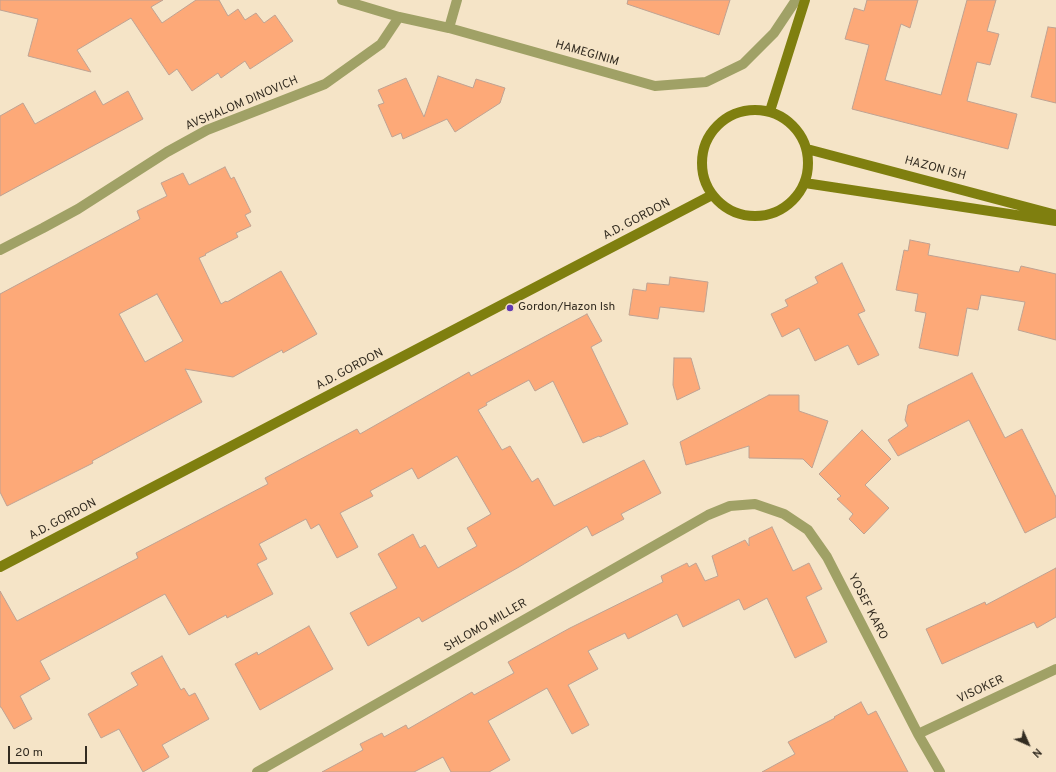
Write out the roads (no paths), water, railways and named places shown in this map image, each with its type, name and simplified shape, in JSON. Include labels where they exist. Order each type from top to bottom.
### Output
[{"type":"street","name":"HAMEGINIM","points":[[342,0],[399,17],[449,28],[655,86],[706,82],[743,64],[774,32],[796,0]]},
{"type":"street","points":[[449,28],[457,0]]},
{"type":"street","points":[[770,111],[805,0]]},
{"type":"street","name":"AVSHALOM DINOVICH","points":[[0,250],[78,209],[167,152],[207,130],[325,84],[381,44],[399,17]]},
{"type":"street","points":[[746,110],[770,111],[787,119],[800,132],[807,148],[809,160],[808,172],[805,183],[795,199],[780,210],[762,216],[743,215],[726,208],[712,195],[703,177],[702,157],[708,137],[724,119],[746,110]]},
{"type":"street","name":"HAZON ISH","points":[[807,148],[1056,215]]},
{"type":"street","points":[[805,183],[1056,221]]},
{"type":"street","name":"A.D. GORDON","points":[[0,567],[712,195]]},
{"type":"street","name":"YOSEF KARO","points":[[730,506],[755,504],[784,514],[808,530],[826,557],[918,734],[940,772]]},
{"type":"street","name":"SHLOMO MILLER","points":[[257,772],[701,519],[730,506]]},
{"type":"street","name":"VISOKER","points":[[918,734],[1056,669]]},
{"type":"place","name":"Gordon/Hazon Ish","points":[[510,308]]}]
